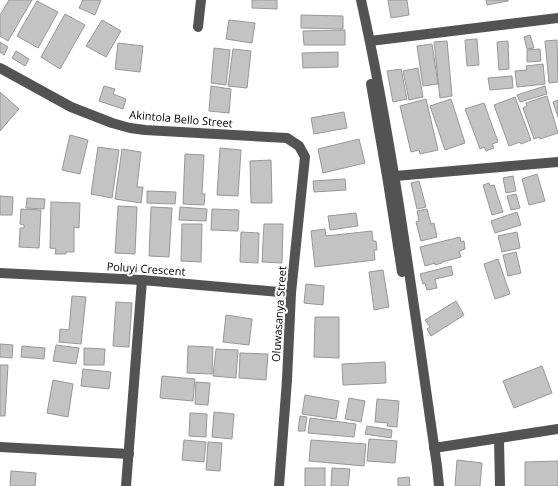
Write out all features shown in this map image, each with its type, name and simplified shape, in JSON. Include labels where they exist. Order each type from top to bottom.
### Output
[{"type":"street","points":[[198,27],[201,0]]},
{"type":"street","points":[[355,0],[388,182],[432,486]]},
{"type":"street","points":[[361,0],[395,176],[439,486]]},
{"type":"street","points":[[370,42],[558,18]]},
{"type":"street","name":"Akintola Bello Street","points":[[0,68],[71,107],[112,123],[144,130],[288,138],[299,146]]},
{"type":"street","name":"Oluwasanya Street","points":[[279,486],[287,380],[291,293],[305,157],[299,146]]},
{"type":"street","points":[[395,176],[558,162]]},
{"type":"street","name":"Poluyi Crescent","points":[[0,273],[142,280],[291,293]]},
{"type":"street","points":[[126,486],[142,280]]},
{"type":"street","points":[[434,448],[558,429]]},
{"type":"street","points":[[499,439],[500,486]]},
{"type":"street","points":[[0,448],[129,454]]},
{"type":"building","points":[[9,0],[32,0],[8,41],[0,36],[0,15]]},
{"type":"building","points":[[83,0],[101,0],[95,15],[79,8]]},
{"type":"building","points":[[252,0],[277,0],[277,9],[252,8]]},
{"type":"building","points":[[388,0],[407,0],[409,15],[391,18]]},
{"type":"building","points":[[486,0],[508,0],[508,1],[487,5]]},
{"type":"building","points":[[37,1],[58,12],[38,48],[17,36]]},
{"type":"building","points":[[65,14],[85,25],[60,69],[41,57]]},
{"type":"building","points":[[301,15],[343,16],[343,29],[301,28]]},
{"type":"building","points":[[102,20],[121,31],[106,57],[86,46]]},
{"type":"building","points":[[229,20],[255,23],[252,43],[226,39]]},
{"type":"building","points":[[345,30],[345,45],[304,45],[303,31]]},
{"type":"building","points":[[530,35],[534,48],[527,49],[524,37]]},
{"type":"building","points":[[477,39],[479,65],[467,66],[465,40]]},
{"type":"building","points":[[557,40],[558,82],[549,83],[545,41]]},
{"type":"building","points":[[447,41],[452,96],[440,98],[434,42]]},
{"type":"building","points":[[508,41],[509,69],[499,70],[497,42]]},
{"type":"building","points":[[0,42],[8,47],[4,55],[0,52]]},
{"type":"building","points":[[118,43],[143,46],[140,72],[115,69]]},
{"type":"building","points":[[432,44],[438,84],[423,86],[417,46]]},
{"type":"building","points":[[214,48],[230,50],[226,85],[211,83]]},
{"type":"building","points":[[233,49],[251,51],[247,88],[228,86]]},
{"type":"building","points":[[540,49],[541,61],[527,62],[527,50]]},
{"type":"building","points":[[16,51],[29,59],[25,66],[12,58]]},
{"type":"building","points":[[338,52],[338,67],[303,68],[302,53]]},
{"type":"building","points":[[543,64],[545,84],[517,87],[515,71],[527,70],[526,66]]},
{"type":"building","points":[[418,68],[423,97],[409,100],[403,71]]},
{"type":"building","points":[[401,69],[407,99],[393,102],[387,71]]},
{"type":"building","points":[[512,76],[513,88],[490,90],[488,78]]},
{"type":"building","points":[[104,86],[115,89],[113,94],[126,99],[123,109],[99,101]]},
{"type":"building","points":[[211,86],[231,89],[229,113],[209,111]]},
{"type":"building","points":[[545,86],[547,94],[520,102],[517,95]]},
{"type":"building","points":[[0,92],[19,109],[0,131]]},
{"type":"building","points":[[547,96],[558,133],[540,139],[539,137],[534,139],[523,108],[527,106],[526,103]]},
{"type":"building","points":[[515,97],[531,140],[521,144],[520,142],[509,146],[494,105]]},
{"type":"building","points":[[426,99],[438,150],[420,154],[419,150],[411,152],[400,106]]},
{"type":"building","points":[[451,99],[465,143],[445,150],[430,106]]},
{"type":"building","points":[[558,100],[558,117],[553,102]]},
{"type":"building","points":[[484,103],[498,142],[492,144],[494,148],[486,151],[484,147],[480,149],[465,109]]},
{"type":"building","points":[[344,112],[347,128],[314,134],[311,118]]},
{"type":"building","points":[[70,135],[88,140],[80,174],[62,170]]},
{"type":"building","points":[[359,139],[365,163],[323,173],[318,149]]},
{"type":"building","points":[[98,147],[119,150],[112,198],[91,194]]},
{"type":"building","points":[[220,148],[241,150],[238,196],[217,195]]},
{"type":"building","points":[[122,149],[141,152],[137,187],[143,187],[141,203],[115,199]]},
{"type":"building","points":[[185,154],[204,155],[202,194],[205,194],[204,205],[183,204]]},
{"type":"building","points":[[271,160],[272,203],[251,203],[250,161]]},
{"type":"building","points":[[537,174],[545,201],[529,205],[522,179]]},
{"type":"building","points":[[513,176],[516,191],[506,193],[503,178]]},
{"type":"building","points":[[345,179],[346,190],[314,192],[313,181]]},
{"type":"building","points":[[419,181],[426,207],[417,209],[411,183]]},
{"type":"building","points":[[489,183],[490,186],[494,185],[503,212],[492,215],[483,185]]},
{"type":"building","points":[[147,191],[176,192],[175,204],[147,203]]},
{"type":"building","points":[[516,194],[520,208],[511,210],[507,196]]},
{"type":"building","points":[[0,196],[13,197],[12,215],[0,215]]},
{"type":"building","points":[[27,198],[45,199],[44,209],[26,208]]},
{"type":"building","points":[[51,202],[80,203],[79,228],[74,227],[74,252],[55,254],[56,249],[50,248]]},
{"type":"building","points":[[118,206],[137,207],[135,254],[115,253]]},
{"type":"building","points":[[151,207],[172,208],[169,257],[149,256]]},
{"type":"building","points":[[180,207],[207,209],[206,221],[179,220]]},
{"type":"building","points":[[21,209],[41,210],[39,248],[19,247],[20,228],[24,228],[24,225],[20,224]]},
{"type":"building","points":[[212,209],[239,210],[238,231],[211,230]]},
{"type":"building","points":[[427,209],[431,224],[434,223],[437,237],[421,241],[416,222],[419,221],[417,211]]},
{"type":"building","points":[[517,212],[521,225],[495,233],[491,221]]},
{"type":"building","points":[[356,213],[358,226],[330,230],[328,216]]},
{"type":"building","points":[[182,224],[202,224],[201,262],[181,261]]},
{"type":"building","points":[[264,224],[283,224],[282,263],[262,262]]},
{"type":"building","points":[[325,229],[326,236],[372,231],[373,241],[376,241],[377,250],[374,250],[375,260],[315,267],[311,231]]},
{"type":"building","points":[[241,232],[259,233],[258,263],[240,262]]},
{"type":"building","points":[[517,232],[520,248],[502,252],[498,236]]},
{"type":"building","points":[[460,237],[461,242],[464,241],[465,249],[459,251],[461,257],[435,265],[435,263],[425,266],[420,247]]},
{"type":"building","points":[[516,252],[521,273],[508,276],[503,255]]},
{"type":"building","points":[[498,259],[510,294],[495,299],[484,264]]},
{"type":"building","points":[[451,266],[453,275],[435,279],[437,288],[427,290],[425,283],[423,284],[420,274]]},
{"type":"building","points":[[383,270],[389,307],[374,310],[369,272]]},
{"type":"building","points":[[306,284],[324,286],[323,305],[304,303]]},
{"type":"building","points":[[72,296],[86,297],[81,344],[59,342],[60,329],[69,330]]},
{"type":"building","points":[[456,301],[464,315],[431,336],[427,329],[430,327],[425,320]]},
{"type":"building","points":[[116,302],[132,303],[129,347],[113,346]]},
{"type":"building","points":[[226,315],[252,319],[249,345],[223,342]]},
{"type":"building","points":[[315,317],[339,317],[339,358],[314,357]]},
{"type":"building","points":[[0,344],[13,345],[12,358],[0,357]]},
{"type":"building","points":[[56,345],[79,348],[76,364],[53,361]]},
{"type":"building","points":[[22,346],[45,348],[44,359],[21,357]]},
{"type":"building","points":[[188,346],[213,347],[212,374],[187,373]]},
{"type":"building","points":[[84,348],[105,349],[104,365],[84,365]]},
{"type":"building","points":[[216,349],[238,350],[236,378],[213,376]]},
{"type":"building","points":[[240,353],[268,354],[266,380],[239,378]]},
{"type":"building","points":[[385,362],[386,383],[343,385],[342,364]]},
{"type":"building","points":[[0,365],[8,365],[5,416],[0,416]]},
{"type":"building","points":[[542,366],[552,393],[514,408],[503,381]]},
{"type":"building","points":[[83,369],[111,372],[109,389],[81,386]]},
{"type":"building","points":[[162,376],[195,379],[193,401],[160,398]]},
{"type":"building","points":[[53,380],[73,384],[68,417],[47,413]]},
{"type":"building","points":[[196,382],[210,383],[208,405],[195,404]]},
{"type":"building","points":[[305,395],[339,401],[336,419],[302,414]]},
{"type":"building","points":[[349,398],[365,401],[361,422],[345,419]]},
{"type":"building","points":[[377,399],[399,401],[397,427],[387,426],[388,423],[375,422]]},
{"type":"building","points":[[214,412],[234,414],[232,439],[212,437]]},
{"type":"building","points":[[190,413],[207,414],[206,437],[189,436]]},
{"type":"building","points":[[300,416],[307,417],[305,431],[298,431]]},
{"type":"building","points":[[310,418],[356,424],[354,437],[308,433]]},
{"type":"building","points":[[367,426],[392,430],[391,438],[365,434]]},
{"type":"building","points":[[369,439],[397,441],[395,463],[367,461]]},
{"type":"building","points":[[184,440],[206,442],[204,462],[182,460]]},
{"type":"building","points":[[311,440],[366,444],[364,466],[309,461]]},
{"type":"building","points":[[208,442],[222,443],[220,471],[206,470]]},
{"type":"building","points":[[457,460],[482,463],[480,486],[455,486]]},
{"type":"building","points":[[558,461],[558,486],[525,486],[525,462]]},
{"type":"building","points":[[305,468],[325,468],[325,486],[305,486]]},
{"type":"building","points":[[332,468],[350,469],[348,486],[331,486]]},
{"type":"building","points":[[11,471],[36,473],[35,486],[10,486]]},
{"type":"building","points":[[409,477],[410,486],[398,486],[398,478]]}]
